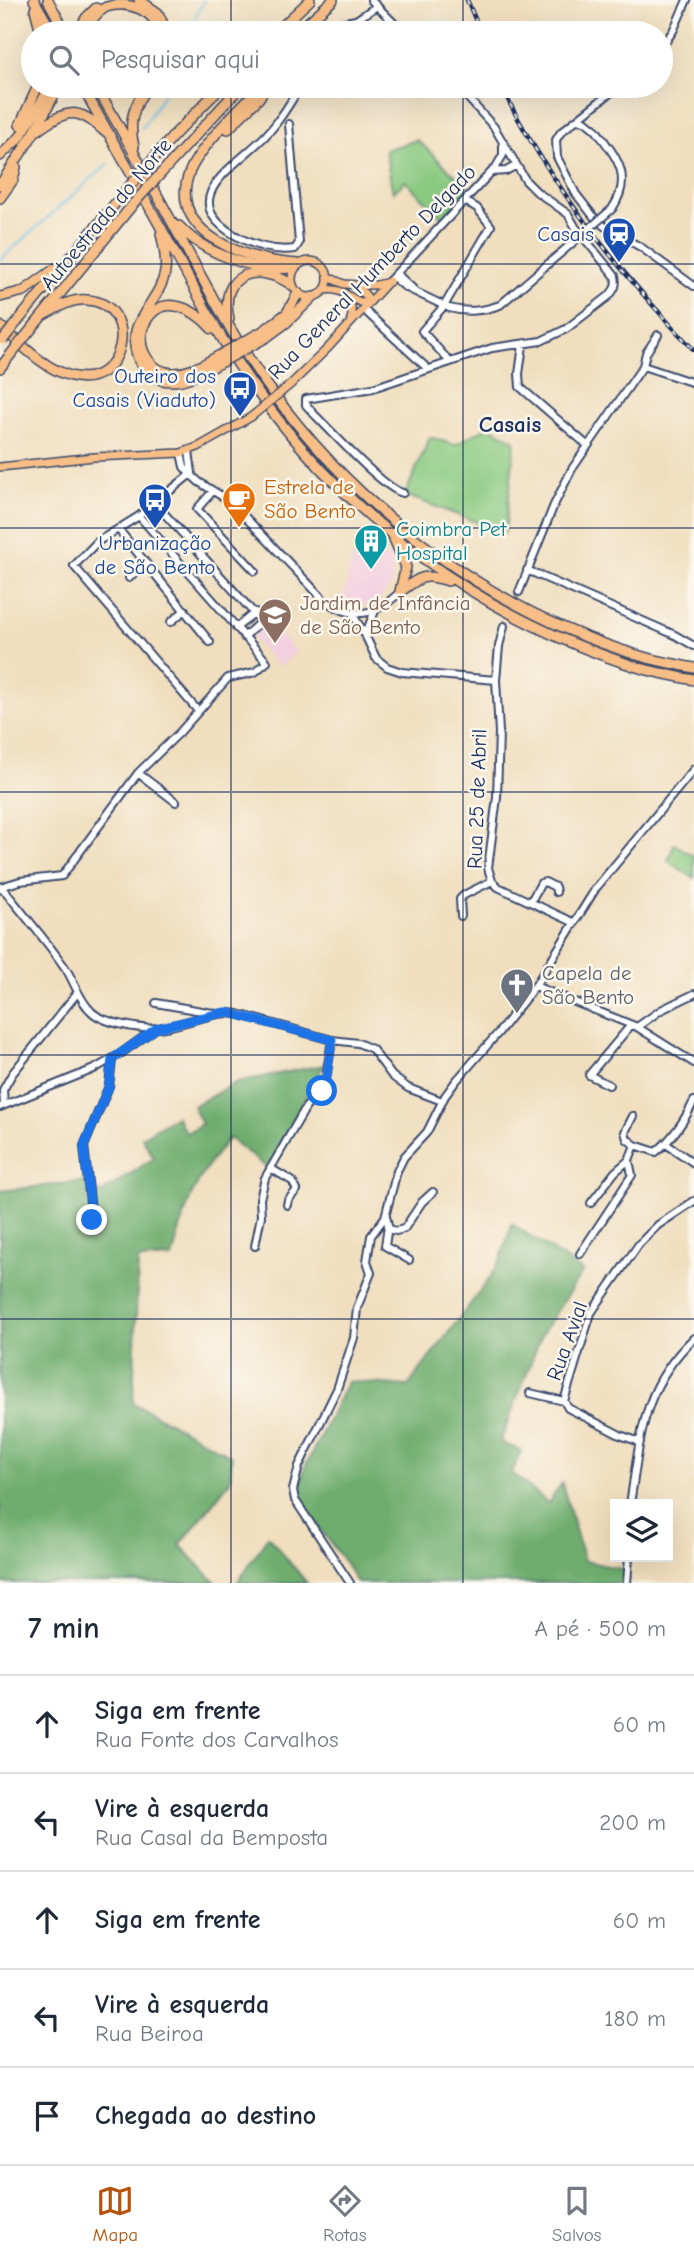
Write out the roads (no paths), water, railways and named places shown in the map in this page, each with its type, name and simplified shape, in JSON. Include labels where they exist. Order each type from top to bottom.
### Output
[{"type":"highway","points":[[34,0],[38,21]]},
{"type":"highway","points":[[34,0],[46,21]]},
{"type":"highway","points":[[48,0],[59,21]]},
{"type":"highway","points":[[85,21],[93,9],[109,0]]},
{"type":"highway","points":[[139,0],[158,13],[162,21]]},
{"type":"highway","points":[[287,21],[310,0]]},
{"type":"highway","points":[[312,21],[333,0]]},
{"type":"highway","points":[[92,21],[106,7],[126,3],[145,9],[155,21]]},
{"type":"highway","points":[[1,156],[10,145],[34,98]]},
{"type":"highway","points":[[10,145],[20,137],[44,98]]},
{"type":"highway","points":[[0,185],[34,133],[53,98]]},
{"type":"highway","points":[[89,98],[224,344]]},
{"type":"highway","points":[[103,98],[236,337],[272,392],[333,466],[375,505],[447,562],[494,593],[578,632],[637,655],[694,668]]},
{"type":"highway","points":[[136,156],[131,129],[132,111],[140,98]]},
{"type":"highway","name":"Autoestrada do Norte","points":[[1,342],[127,189],[210,98]]},
{"type":"highway","name":"Autoestrada do Norte","points":[[0,368],[134,203],[230,98]]},
{"type":"highway","points":[[259,98],[208,146],[190,171],[186,197],[193,219],[211,237],[232,249],[297,266]]},
{"type":"highway","points":[[34,133],[56,116],[69,113],[83,116],[111,137]]},
{"type":"highway","points":[[0,174],[18,158]]},
{"type":"highway","points":[[0,198],[13,180],[18,158]]},
{"type":"highway","points":[[164,208],[186,234],[217,254],[275,268],[297,266]]},
{"type":"highway","points":[[158,222],[164,246],[165,271],[157,292],[135,330],[134,342],[136,354],[147,372],[176,382],[187,379],[286,323],[313,297]]},
{"type":"highway","points":[[0,296],[24,291],[72,256]]},
{"type":"highway","points":[[236,337],[226,301],[233,285],[249,274],[265,272],[282,278],[295,289],[287,313],[265,334]]},
{"type":"highway","points":[[0,326],[46,364],[73,377],[97,375],[116,359],[121,349],[121,328],[117,318],[100,303],[86,299],[75,301],[42,316]]},
{"type":"highway","points":[[207,366],[175,373],[157,369],[143,352],[141,341],[143,328],[149,319],[166,307],[186,307],[205,321],[263,401],[310,457],[391,535],[464,587],[513,616],[573,643],[638,668],[694,680]]},
{"type":"highway","points":[[391,535],[406,567],[400,592]]},
{"type":"highway","points":[[400,592],[418,578],[427,576],[464,587]]},
{"type":"main road","points":[[366,307],[340,289],[324,290],[313,297],[295,289],[292,273],[297,266],[308,260],[323,267],[328,277],[344,284],[377,285],[391,280]]},
{"type":"main road","points":[[324,290],[328,277]]},
{"type":"main road","name":"Rua General Humberto Delgado","points":[[0,467],[94,457],[185,452],[233,429],[290,385],[391,280]]},
{"type":"main road","points":[[357,285],[364,292],[366,307]]},
{"type":"main road","points":[[350,298],[350,324]]},
{"type":"street","points":[[371,0],[392,21]]},
{"type":"street","points":[[673,31],[687,0]]},
{"type":"street","points":[[351,21],[377,6]]},
{"type":"street","points":[[289,124],[299,243],[295,249],[288,250],[267,248],[239,238],[221,226],[209,213],[207,198],[214,184],[267,135],[293,98]]},
{"type":"street","points":[[403,493],[394,490],[374,472],[314,414],[305,400],[373,388],[492,348],[541,341],[566,329],[609,296],[616,283],[615,276],[568,214],[537,192],[514,163],[489,120],[468,98]]},
{"type":"street","points":[[605,98],[561,132],[556,140],[557,157],[576,194],[604,226],[642,248],[691,283],[694,272]]},
{"type":"street","points":[[391,280],[447,307],[469,312],[500,305],[612,209],[621,191],[622,172],[619,162],[596,130],[584,121],[577,120]]},
{"type":"street","name":"Rua General Humberto Delgado","points":[[391,280],[494,170],[503,155],[503,143]]},
{"type":"street","name":"Rua General Humberto Delgado","points":[[494,170],[506,171],[514,163]]},
{"type":"street","points":[[450,362],[422,331],[447,307],[491,226],[477,208],[465,201]]},
{"type":"street","points":[[405,264],[406,285]]},
{"type":"street","points":[[391,280],[406,285]]},
{"type":"street","points":[[366,307],[428,369]]},
{"type":"street","points":[[519,592],[554,505],[587,445],[643,366],[646,353],[658,335]]},
{"type":"street","points":[[523,345],[520,387],[587,445]]},
{"type":"street","points":[[643,366],[694,383]]},
{"type":"street","points":[[185,452],[184,467],[199,482],[231,502],[324,600],[336,608],[352,613],[375,610],[389,603],[400,592]]},
{"type":"street","points":[[192,473],[139,516],[97,542],[74,566],[198,711]]},
{"type":"street","points":[[213,491],[197,509],[255,571]]},
{"type":"street","points":[[154,502],[255,612],[261,621],[244,637]]},
{"type":"street","points":[[0,887],[20,881],[62,876],[138,773],[228,678],[256,672],[267,662],[139,516]]},
{"type":"street","points":[[119,530],[210,642]]},
{"type":"street","points":[[129,578],[146,563]]},
{"type":"street","points":[[527,570],[675,635],[694,646]]},
{"type":"street","points":[[171,622],[185,610]]},
{"type":"street","points":[[365,635],[375,610]]},
{"type":"street","points":[[236,628],[255,612]]},
{"type":"street","points":[[352,613],[376,658],[387,667],[402,672],[496,680]]},
{"type":"street","points":[[359,624],[364,626],[370,622]]},
{"type":"street","name":"Rua 25 de Abril","points":[[504,625],[496,680],[499,732],[496,797],[488,868],[492,881],[498,887],[575,923]]},
{"type":"street","points":[[350,1583],[295,1500],[293,1490],[299,1466],[343,1373],[354,1338],[357,1308],[372,1273],[367,1261],[371,1236],[386,1214],[397,1171],[404,1157],[427,1132],[442,1101],[470,1062],[499,1032],[534,986],[596,888],[694,769]]},
{"type":"street","points":[[138,773],[176,802]]},
{"type":"street","points":[[461,916],[460,899],[492,881]]},
{"type":"street","points":[[531,901],[541,883],[555,887],[556,892]]},
{"type":"street","points":[[0,887],[66,970],[91,1012],[101,1019],[158,1028],[218,1013]]},
{"type":"street","points":[[534,986],[634,1026],[694,1063]]},
{"type":"street","points":[[78,992],[12,1074],[3,1090],[2,1106],[112,1059],[158,1028]]},
{"type":"street","points":[[609,1085],[589,1075],[634,1026],[694,994]]},
{"type":"street","points":[[156,1003],[237,1014],[332,1040],[358,1043],[372,1049],[392,1076],[408,1088],[442,1101]]},
{"type":"street","points":[[255,1246],[261,1216],[262,1187],[270,1168],[306,1107],[326,1083],[332,1040]]},
{"type":"street","points":[[92,1220],[84,1146],[109,1086],[112,1059]]},
{"type":"street","points":[[634,1116],[625,1132],[627,1139],[635,1145],[656,1152],[683,1123],[694,1101]]},
{"type":"street","points":[[666,1144],[694,1163]]},
{"type":"street","points":[[591,1203],[615,1171],[629,1160],[635,1145]]},
{"type":"street","points":[[580,1254],[632,1175],[629,1160]]},
{"type":"street","points":[[270,1168],[292,1181],[297,1190],[287,1205]]},
{"type":"street","points":[[388,1226],[396,1231],[404,1229],[422,1202],[433,1192]]},
{"type":"street","name":"Rua Avial","points":[[640,1442],[620,1435],[568,1408],[564,1401],[591,1313],[639,1244],[658,1225],[694,1201]]},
{"type":"street","points":[[386,1214],[388,1226],[385,1246],[410,1260]]},
{"type":"street","points":[[631,1499],[648,1404],[662,1374],[694,1338]]},
{"type":"street","points":[[530,1393],[564,1401]]},
{"type":"street","points":[[627,1583],[629,1562]]},
{"type":"waterway","points":[[194,21],[204,0]]},
{"type":"waterway","points":[[142,128],[161,98]]},
{"type":"waterway","points":[[0,260],[108,164]]},
{"type":"tunnel","points":[[504,626],[519,592]]},
{"type":"railway","points":[[467,0],[476,21]]},
{"type":"railway","points":[[507,98],[541,157],[587,225],[612,258],[694,350]]},
{"type":"place","name":"Casais","points":[[619,264]]},
{"type":"place","name":"Outeiro dos Casais (Viaduto)","points":[[240,418]]},
{"type":"place","name":"Estrela de São Bento","points":[[239,529]]},
{"type":"place","name":"Urbanização de São Bento","points":[[155,530]]},
{"type":"place","name":"Coimbra Pet Hospital","points":[[371,571]]},
{"type":"place","name":"Jardim de Infância de São Bento","points":[[275,645]]},
{"type":"place","name":"Capela de São Bento","points":[[517,1015]]},
{"type":"district","name":"Casais","points":[[510,424]]}]
